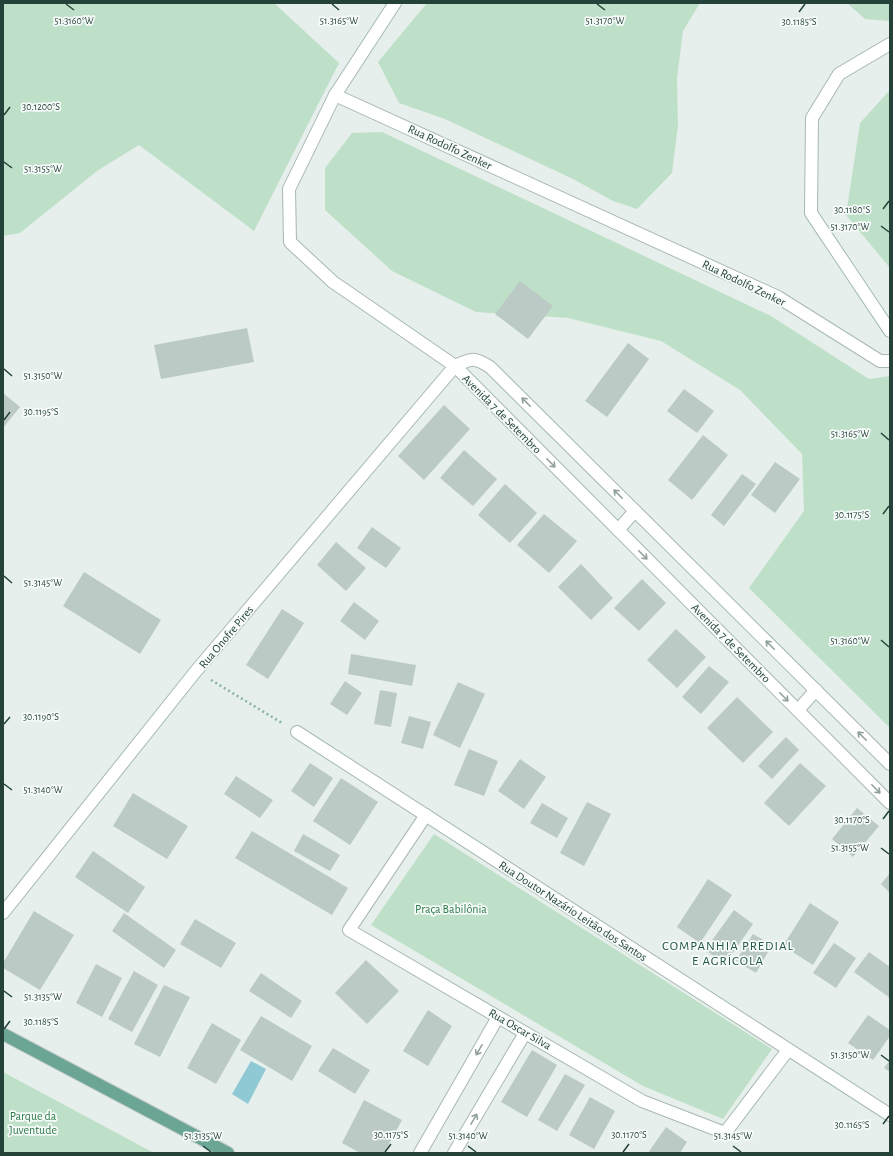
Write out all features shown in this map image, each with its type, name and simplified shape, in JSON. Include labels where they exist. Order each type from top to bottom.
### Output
[{"type":"main road","points":[[3,1034],[228,1153]]},
{"type":"street","points":[[395,3],[335,95],[289,189],[290,242],[333,282],[455,366]]},
{"type":"street","points":[[890,44],[839,74],[812,118],[811,205],[811,213],[890,331]]},
{"type":"street","name":"Rua Rodolfo Zenker","points":[[335,95],[778,297],[880,361],[890,361]]},
{"type":"street","name":"Avenida 7 de Setembro","points":[[890,764],[490,367],[476,359],[468,360],[455,366],[890,803]]},
{"type":"street","name":"Rua Onofre Pires","points":[[3,913],[196,671],[455,366]]},
{"type":"street","points":[[618,530],[635,511]]},
{"type":"street","points":[[798,710],[816,690]]},
{"type":"street","name":"Rua Doutor Nazário Leitão dos Santos","points":[[297,732],[890,1115]]},
{"type":"street","name":"Rua Oscar Silva","points":[[426,816],[349,930],[642,1101],[725,1133],[788,1050]]},
{"type":"street","points":[[420,1153],[498,1017]]},
{"type":"street","points":[[454,1153],[525,1032]]},
{"type":"path","points":[[196,671],[297,732]]},
{"type":"green space","points":[[3,3],[274,3],[339,63],[254,231],[139,145],[97,171],[20,233],[3,236]]},
{"type":"green space","points":[[427,3],[700,3],[683,31],[677,78],[678,125],[672,173],[637,209],[613,201],[573,179],[445,119],[399,103],[378,62]]},
{"type":"green space","points":[[847,3],[890,3],[890,21],[865,19]]},
{"type":"green space","points":[[890,90],[890,268],[846,215],[860,123]]},
{"type":"green space","points":[[382,132],[771,316],[869,379],[890,376],[890,728],[749,588],[804,511],[802,454],[740,390],[661,341],[568,318],[476,312],[392,271],[325,210],[325,168],[352,133]]},
{"type":"green space","name":"Praça Babilônia","points":[[434,834],[772,1049],[723,1119],[643,1086],[371,925]]},
{"type":"green space","name":"Parque da Juventude","points":[[3,1072],[154,1153],[3,1153]]},
{"type":"water","points":[[251,1061],[266,1069],[248,1104],[232,1094]]},
{"type":"building","points":[[520,281],[553,306],[528,339],[495,314]]},
{"type":"building","points":[[247,328],[254,362],[161,379],[154,345]]},
{"type":"building","points":[[628,343],[649,359],[607,417],[585,401]]},
{"type":"building","points":[[684,389],[714,411],[697,433],[667,411]]},
{"type":"building","points":[[3,393],[20,407],[3,428]]},
{"type":"building","points":[[444,405],[470,429],[424,480],[398,456]]},
{"type":"building","points":[[703,435],[728,455],[692,500],[668,480]]},
{"type":"building","points":[[464,450],[497,479],[473,506],[440,478]]},
{"type":"building","points":[[775,462],[800,479],[775,513],[751,495]]},
{"type":"building","points":[[742,474],[756,484],[724,526],[711,515]]},
{"type":"building","points":[[505,484],[537,513],[510,543],[478,515]]},
{"type":"building","points":[[544,514],[577,541],[549,573],[517,545]]},
{"type":"building","points":[[372,527],[401,548],[386,568],[357,548]]},
{"type":"building","points":[[336,542],[366,568],[346,591],[317,565]]},
{"type":"building","points":[[581,564],[613,598],[591,620],[558,587]]},
{"type":"building","points":[[84,572],[161,620],[140,654],[63,606]]},
{"type":"building","points":[[642,579],[666,603],[639,631],[614,608]]},
{"type":"building","points":[[354,602],[379,621],[365,640],[340,621]]},
{"type":"building","points":[[282,609],[304,623],[268,679],[246,665]]},
{"type":"building","points":[[676,629],[706,657],[677,688],[647,660]]},
{"type":"building","points":[[351,654],[416,665],[412,686],[348,674]]},
{"type":"building","points":[[709,666],[729,682],[701,714],[682,697]]},
{"type":"building","points":[[345,681],[362,693],[347,715],[330,704]]},
{"type":"building","points":[[458,682],[485,694],[460,748],[433,735]]},
{"type":"building","points":[[380,690],[397,693],[391,727],[374,724]]},
{"type":"building","points":[[737,697],[773,732],[743,763],[707,728]]},
{"type":"building","points":[[409,716],[431,722],[423,749],[401,743]]},
{"type":"building","points":[[786,737],[799,750],[772,779],[758,766]]},
{"type":"building","points":[[469,749],[498,761],[484,796],[454,785]]},
{"type":"building","points":[[520,759],[546,777],[524,809],[498,791]]},
{"type":"building","points":[[310,763],[333,778],[314,807],[291,791]]},
{"type":"building","points":[[800,763],[826,786],[789,826],[764,803]]},
{"type":"building","points":[[236,776],[273,800],[260,818],[224,794]]},
{"type":"building","points":[[341,778],[378,802],[350,845],[313,821]]},
{"type":"building","points":[[133,793],[188,826],[167,859],[113,826]]},
{"type":"building","points":[[587,802],[611,814],[584,866],[560,853]]},
{"type":"building","points":[[542,803],[568,818],[557,838],[530,823]]},
{"type":"building","points":[[857,808],[879,826],[853,857],[832,839]]},
{"type":"building","points":[[252,831],[348,888],[332,915],[235,858]]},
{"type":"building","points":[[303,834],[340,855],[330,871],[294,851]]},
{"type":"building","points":[[93,851],[145,887],[128,913],[75,877]]},
{"type":"building","points":[[890,873],[890,893],[881,884]]},
{"type":"building","points":[[708,879],[732,895],[700,943],[677,927]]},
{"type":"building","points":[[810,903],[839,922],[813,965],[783,946]]},
{"type":"building","points":[[734,910],[753,924],[725,964],[705,950]]},
{"type":"building","points":[[34,911],[74,935],[40,990],[3,968],[3,963]]},
{"type":"building","points":[[124,913],[176,950],[164,968],[112,931]]},
{"type":"building","points":[[195,919],[236,943],[221,968],[180,944]]},
{"type":"building","points":[[753,934],[772,945],[756,973],[736,961]]},
{"type":"building","points":[[834,943],[856,958],[836,988],[813,973]]},
{"type":"building","points":[[869,952],[890,967],[890,998],[854,972]]},
{"type":"building","points":[[366,960],[399,991],[367,1024],[335,993]]},
{"type":"building","points":[[96,964],[122,978],[102,1017],[76,1003]]},
{"type":"building","points":[[134,971],[158,985],[132,1032],[108,1019]]},
{"type":"building","points":[[261,973],[302,1001],[291,1018],[249,991]]},
{"type":"building","points":[[164,985],[190,997],[160,1057],[134,1044]]},
{"type":"building","points":[[428,1010],[452,1026],[428,1066],[403,1051]]},
{"type":"building","points":[[868,1015],[890,1030],[890,1036],[873,1060],[848,1043]]},
{"type":"building","points":[[261,1016],[312,1046],[292,1081],[240,1050]]},
{"type":"building","points":[[212,1023],[241,1040],[216,1084],[187,1068]]},
{"type":"building","points":[[333,1048],[370,1070],[355,1094],[318,1071]]},
{"type":"building","points":[[532,1050],[557,1065],[527,1117],[501,1102]]},
{"type":"building","points":[[890,1060],[890,1072],[884,1068]]},
{"type":"building","points":[[565,1074],[585,1085],[557,1131],[538,1120]]},
{"type":"building","points":[[590,1097],[615,1111],[594,1149],[569,1135]]},
{"type":"building","points":[[364,1100],[402,1120],[384,1153],[360,1153],[342,1143]]},
{"type":"building","points":[[666,1127],[687,1142],[680,1153],[648,1153]]},
{"type":"district","name":"COMPANHIA PREDIAL E AGRÍCOLA","points":[[728,954]]}]
